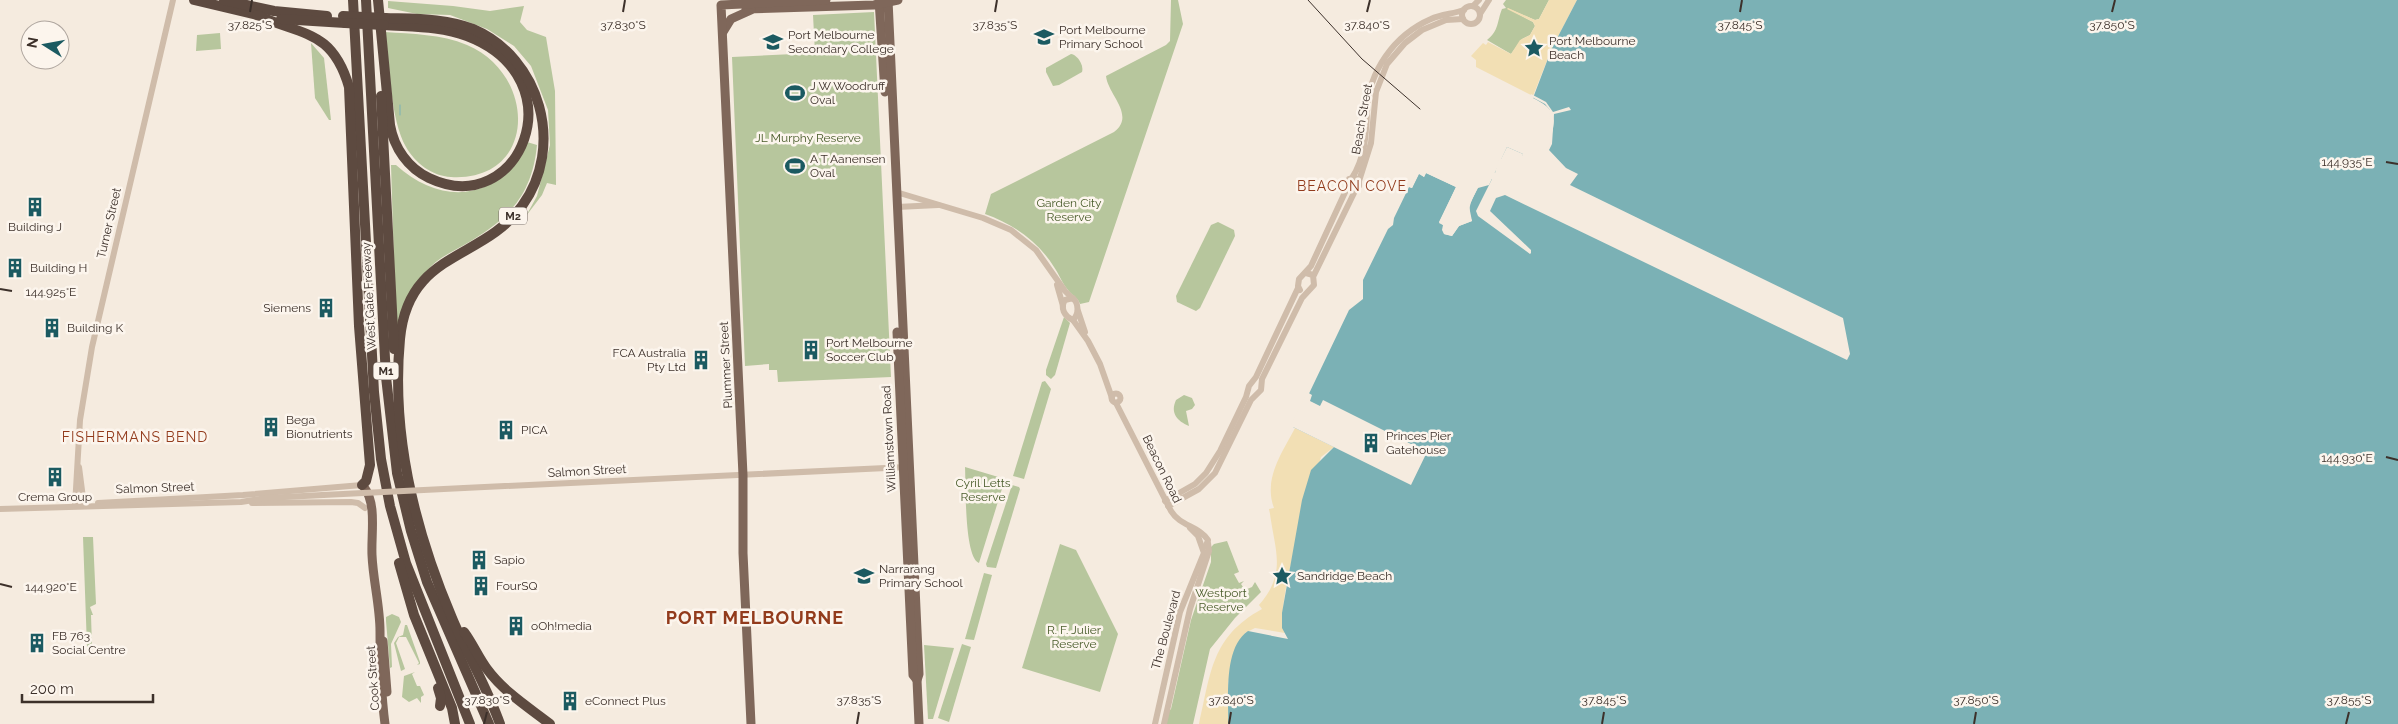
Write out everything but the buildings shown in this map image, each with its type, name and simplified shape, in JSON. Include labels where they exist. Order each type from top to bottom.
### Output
[{"type":"highway","name":"M2","points":[[194,0],[273,17],[422,24],[451,23],[474,30],[496,42],[513,57],[527,75],[536,92],[543,132],[538,172],[528,198],[498,230],[439,266],[422,282],[409,304],[400,340],[399,385],[402,437]]},
{"type":"highway","name":"M2","points":[[224,0],[273,17],[317,38],[338,61],[346,78],[350,101],[359,334],[370,465],[366,480],[362,484]]},
{"type":"highway","name":"West Gate Freeway","points":[[353,0],[374,392],[381,460],[390,506],[413,586],[470,724]]},
{"type":"highway","name":"West Gate Freeway","points":[[366,0],[386,377],[397,473],[411,531],[427,582],[489,724]]},
{"type":"highway","name":"M2","points":[[378,0],[390,125],[398,149],[412,167],[425,176],[440,182],[463,185],[487,180],[506,168],[514,160],[524,142],[529,116],[527,95],[523,86],[502,58],[482,43],[458,33],[422,24]]},
{"type":"highway","name":"M1","points":[[378,0],[381,107],[393,332],[402,437],[415,511],[431,565],[453,621],[500,724]]},
{"type":"highway","name":"M2","points":[[356,259],[373,430],[381,460]]},
{"type":"highway","points":[[390,506],[396,550],[414,615],[452,708],[455,724]]},
{"type":"highway","points":[[453,621],[468,637],[483,663],[497,681],[515,698],[550,724]]},
{"type":"highway","points":[[428,652],[441,696],[440,706]]},
{"type":"main road","points":[[721,8],[754,9],[814,4],[826,0]]},
{"type":"main road","points":[[721,8],[898,0]]},
{"type":"main road","name":"Williamstown Road","points":[[884,2],[919,724]]},
{"type":"main road","name":"Plummer Street","points":[[721,8],[743,475],[744,555],[751,724]]},
{"type":"main road","points":[[722,34],[731,19],[754,9]]},
{"type":"main road","name":"Williamstown Road","points":[[890,121],[896,192],[893,204]]},
{"type":"main road","name":"Cook Street","points":[[362,484],[372,555],[389,724]]},
{"type":"main road","name":"Cook Street","points":[[362,484],[370,499],[372,555]]},
{"type":"main road","name":"Cook Street","points":[[383,657],[384,724]]},
{"type":"street","name":"Turner Street","points":[[75,506],[81,413],[97,323],[173,0]]},
{"type":"street","points":[[1479,0],[1473,6],[1464,10],[1463,19],[1468,23],[1474,23],[1478,20],[1489,0]]},
{"type":"street","points":[[1473,6],[1478,9],[1480,14]]},
{"type":"street","name":"Beach Street","points":[[1352,178],[1362,154],[1371,86],[1384,59],[1397,43],[1414,28],[1434,18],[1464,10]]},
{"type":"street","name":"Beach Street","points":[[1359,181],[1371,143],[1376,92],[1387,64],[1405,43],[1422,30],[1446,20],[1463,19]]},
{"type":"street","points":[[1352,178],[1359,181],[1359,186],[1314,276],[1314,285],[1306,292],[1261,385],[1261,390],[1252,400],[1223,460],[1212,478],[1199,489],[1167,504],[1195,484],[1210,468],[1298,288],[1299,279],[1306,273],[1347,188],[1346,182],[1352,178]]},
{"type":"street","points":[[1347,188],[1350,191],[1355,191]]},
{"type":"street","points":[[896,192],[993,221],[1011,230],[1034,247],[1065,291],[1074,298]]},
{"type":"street","points":[[893,204],[942,205]]},
{"type":"street","points":[[1051,270],[1063,307]]},
{"type":"street","points":[[1306,273],[1314,276]]},
{"type":"street","points":[[1298,288],[1306,292]]},
{"type":"street","points":[[1063,307],[1066,299],[1074,298]]},
{"type":"street","name":"Beacon Road","points":[[1074,298],[1088,341],[1167,504],[1178,520],[1197,535],[1200,543]]},
{"type":"street","name":"Beacon Road","points":[[1063,307],[1066,316],[1073,320],[1088,341]]},
{"type":"street","points":[[1073,320],[1077,310]]},
{"type":"street","points":[[1250,385],[1257,382],[1261,385]]},
{"type":"street","points":[[1250,385],[1251,393],[1257,394]]},
{"type":"street","name":"Turner Street","points":[[78,454],[84,505]]},
{"type":"street","name":"Salmon Street","points":[[0,509],[906,467]]},
{"type":"street","name":"Salmon Street","points":[[242,499],[362,484]]},
{"type":"street","points":[[344,486],[348,492],[346,502]]},
{"type":"street","name":"Salmon Street","points":[[242,499],[346,502],[358,503],[365,508]]},
{"type":"street","name":"Beacon Road","points":[[1190,528],[1202,532],[1208,541]]},
{"type":"street","points":[[1200,543],[1204,546],[1208,541]]},
{"type":"street","name":"The Boulevard","points":[[1164,724],[1193,600],[1209,551],[1208,541]]},
{"type":"street","name":"The Boulevard","points":[[1155,724],[1180,612],[1203,555],[1200,543]]},
{"type":"street","points":[[1166,673],[1175,675]]},
{"type":"green space","name":"Garden City Reserve","points":[[1171,0],[1178,0],[1183,24],[1089,302],[1080,304],[1066,287],[1048,258],[1033,241],[1015,228],[985,214],[991,194],[1114,132],[1120,125],[1122,112],[1106,76],[1166,45],[1170,41]]},
{"type":"green space","points":[[1506,0],[1549,0],[1539,19],[1535,20],[1507,8],[1533,22],[1535,26],[1530,35],[1522,39],[1511,54],[1487,40],[1496,29],[1502,9],[1506,8],[1503,4]]},
{"type":"green space","points":[[388,1],[490,11],[524,6],[520,22],[527,30],[546,37],[555,91],[556,185],[547,183],[542,195],[526,216],[537,196],[550,145],[548,110],[531,66],[514,46],[487,29],[450,15],[417,14],[388,8]]},
{"type":"green space","name":"JL Murphy Reserve","points":[[874,12],[891,377],[778,382],[777,370],[769,370],[769,364],[745,366],[732,57],[815,53],[813,15]]},
{"type":"green space","points":[[385,32],[426,35],[457,41],[490,59],[507,79],[516,101],[518,124],[513,145],[500,163],[479,174],[451,177],[437,174],[425,168],[414,158],[406,147],[397,122],[391,91]]},
{"type":"green space","points":[[220,33],[221,49],[196,51],[197,35]]},
{"type":"green space","points":[[311,43],[324,58],[331,120],[329,120],[315,98]]},
{"type":"green space","points":[[1071,54],[1080,61],[1082,72],[1059,85],[1053,86],[1046,68]]},
{"type":"green space","points":[[527,142],[537,145],[534,163],[530,179],[515,205],[505,216],[480,236],[444,256],[431,267],[419,284],[398,330],[396,329],[391,165],[396,165],[414,178],[432,187],[451,192],[469,191],[486,186],[502,176],[516,162]]},
{"type":"green space","points":[[1218,222],[1234,230],[1235,236],[1200,308],[1196,311],[1177,302],[1176,296],[1211,225]]},
{"type":"green space","points":[[1064,317],[1070,323],[1055,375],[1051,379],[1046,375],[1046,370]]},
{"type":"green space","points":[[1045,381],[1051,389],[1024,479],[1013,476],[1042,382]]},
{"type":"green space","points":[[1184,395],[1192,398],[1195,405],[1192,409],[1186,411],[1189,426],[1181,422],[1174,413],[1176,400]]},
{"type":"green space","name":"Cyril Letts Reserve","points":[[965,467],[1005,479],[979,563],[974,558],[968,535]]},
{"type":"green space","points":[[1012,485],[1020,489],[996,568],[987,567],[986,564]]},
{"type":"green space","points":[[83,537],[93,537],[96,604],[90,607],[93,615],[91,615],[92,647],[87,647]]},
{"type":"green space","name":"Westport Reserve","points":[[1227,541],[1239,572],[1234,574],[1239,583],[1244,581],[1241,584],[1245,590],[1252,587],[1255,582],[1261,592],[1235,618],[1210,649],[1193,724],[1164,724],[1171,709],[1191,620],[1211,562],[1211,547],[1214,544]]},
{"type":"green space","name":"R. F. Julier Reserve","points":[[1060,544],[1076,550],[1118,634],[1100,692],[1022,668]]},
{"type":"green space","points":[[984,573],[992,575],[974,640],[965,639]]},
{"type":"green space","points":[[392,614],[399,617],[401,622],[391,644],[392,667],[390,668],[386,617]]},
{"type":"green space","points":[[405,625],[407,625],[420,664],[417,665],[419,663],[406,637],[399,637],[396,643],[405,669],[401,671],[394,643],[398,637],[403,635]]},
{"type":"green space","points":[[962,644],[971,647],[949,722],[938,718]]},
{"type":"green space","points":[[924,645],[954,648],[933,719],[928,719]]},
{"type":"green space","points":[[415,672],[412,674],[417,686],[420,686],[424,695],[421,697],[421,703],[417,698],[409,702],[402,697],[404,676]]},
{"type":"sand","name":"Port Melbourne Beach","points":[[1549,0],[1577,0],[1552,48],[1533,96],[1476,67],[1476,60],[1471,56],[1483,43],[1486,45],[1488,42],[1511,54],[1520,40],[1530,35],[1535,26],[1533,22],[1508,8],[1535,20],[1539,19]]},
{"type":"sand","name":"Sandridge Beach","points":[[1295,428],[1334,447],[1321,457],[1295,548],[1284,599],[1283,619],[1285,633],[1255,628],[1245,633],[1228,682],[1228,724],[1199,724],[1211,673],[1223,644],[1245,620],[1262,609],[1259,605],[1273,582],[1277,561],[1269,509],[1274,508],[1271,497],[1272,477],[1275,466]]},
{"type":"water","points":[[1577,0],[2398,0],[2398,724],[1228,724],[1229,674],[1234,649],[1240,639],[1248,631],[1288,639],[1282,628],[1282,613],[1302,500],[1311,470],[1334,447],[1293,427],[1349,310],[1363,299],[1363,280],[1388,229],[1393,225],[1394,218],[1409,187],[1412,188],[1419,173],[1424,177],[1426,173],[1456,187],[1439,222],[1443,225],[1442,230],[1444,234],[1452,236],[1459,226],[1472,221],[1470,204],[1478,188],[1489,185],[1507,147],[1523,154],[1521,158],[1523,159],[1549,149],[1554,119],[1549,108],[1533,98],[1552,48]]},
{"type":"pier","points":[[1531,94],[1546,102],[1553,112],[1569,107],[1571,110],[1554,114],[1552,144],[1549,150],[1566,168],[1578,174],[1570,185],[1843,318],[1850,354],[1847,360],[1505,195],[1496,198],[1490,211],[1531,250],[1530,254],[1478,216],[1476,211],[1492,179],[1489,178],[1492,172],[1495,173],[1499,158],[1501,159],[1507,147],[1523,154],[1522,158],[1528,153],[1532,154],[1549,146],[1550,110],[1545,104],[1530,96]]},
{"type":"pier","points":[[1426,170],[1459,187],[1442,222],[1445,224],[1444,230],[1447,233],[1453,232],[1457,224],[1469,220],[1467,205],[1476,187],[1479,185],[1469,206],[1472,221],[1459,226],[1452,236],[1444,234],[1443,225],[1439,223],[1456,187],[1426,173],[1424,177],[1419,174],[1412,188],[1409,187],[1417,172],[1423,173]]},
{"type":"pier","points":[[1307,392],[1312,395],[1310,401],[1320,406],[1323,400],[1427,452],[1411,485],[1293,427],[1291,425]]},
{"type":"waterway","points":[[400,105],[400,115]]},
{"type":"tram line","points":[[1308,0],[1362,59],[1420,109]]},
{"type":"place","name":"Port Melbourne Primary School","points":[[1044,37]]},
{"type":"place","name":"Port Melbourne Secondary College","points":[[773,42]]},
{"type":"place","name":"Port Melbourne Beach","points":[[1534,48]]},
{"type":"place","name":"J W Woodruff Oval","points":[[795,93]]},
{"type":"place","name":"A T Aanensen Oval","points":[[795,166]]},
{"type":"place","name":"Building J","points":[[35,207]]},
{"type":"place","name":"Building H","points":[[15,268]]},
{"type":"place","name":"Siemens","points":[[326,308]]},
{"type":"place","name":"Building K","points":[[52,328]]},
{"type":"place","name":"Port Melbourne Soccer Club","points":[[811,350]]},
{"type":"place","name":"FCA Australia Pty Ltd","points":[[701,360]]},
{"type":"place","name":"Bega Bionutrients","points":[[271,427]]},
{"type":"place","name":"PICA","points":[[506,430]]},
{"type":"place","name":"Princes Pier Gatehouse","points":[[1371,443]]},
{"type":"place","name":"Crema Group","points":[[55,477]]},
{"type":"place","name":"Sapio","points":[[479,560]]},
{"type":"place","name":"Narrarang Primary School","points":[[864,576]]},
{"type":"place","name":"Sandridge Beach","points":[[1282,576]]},
{"type":"place","name":"FourSQ","points":[[481,586]]},
{"type":"place","name":"oOh!media","points":[[516,626]]},
{"type":"place","name":"FB 763 Social Centre","points":[[37,643]]},
{"type":"place","name":"eConnect Plus","points":[[570,701]]},
{"type":"district","name":"BEACON COVE","points":[[1352,186]]},
{"type":"district","name":"FISHERMANS BEND","points":[[135,437]]},
{"type":"district","name":"PORT MELBOURNE","points":[[755,618]]}]
